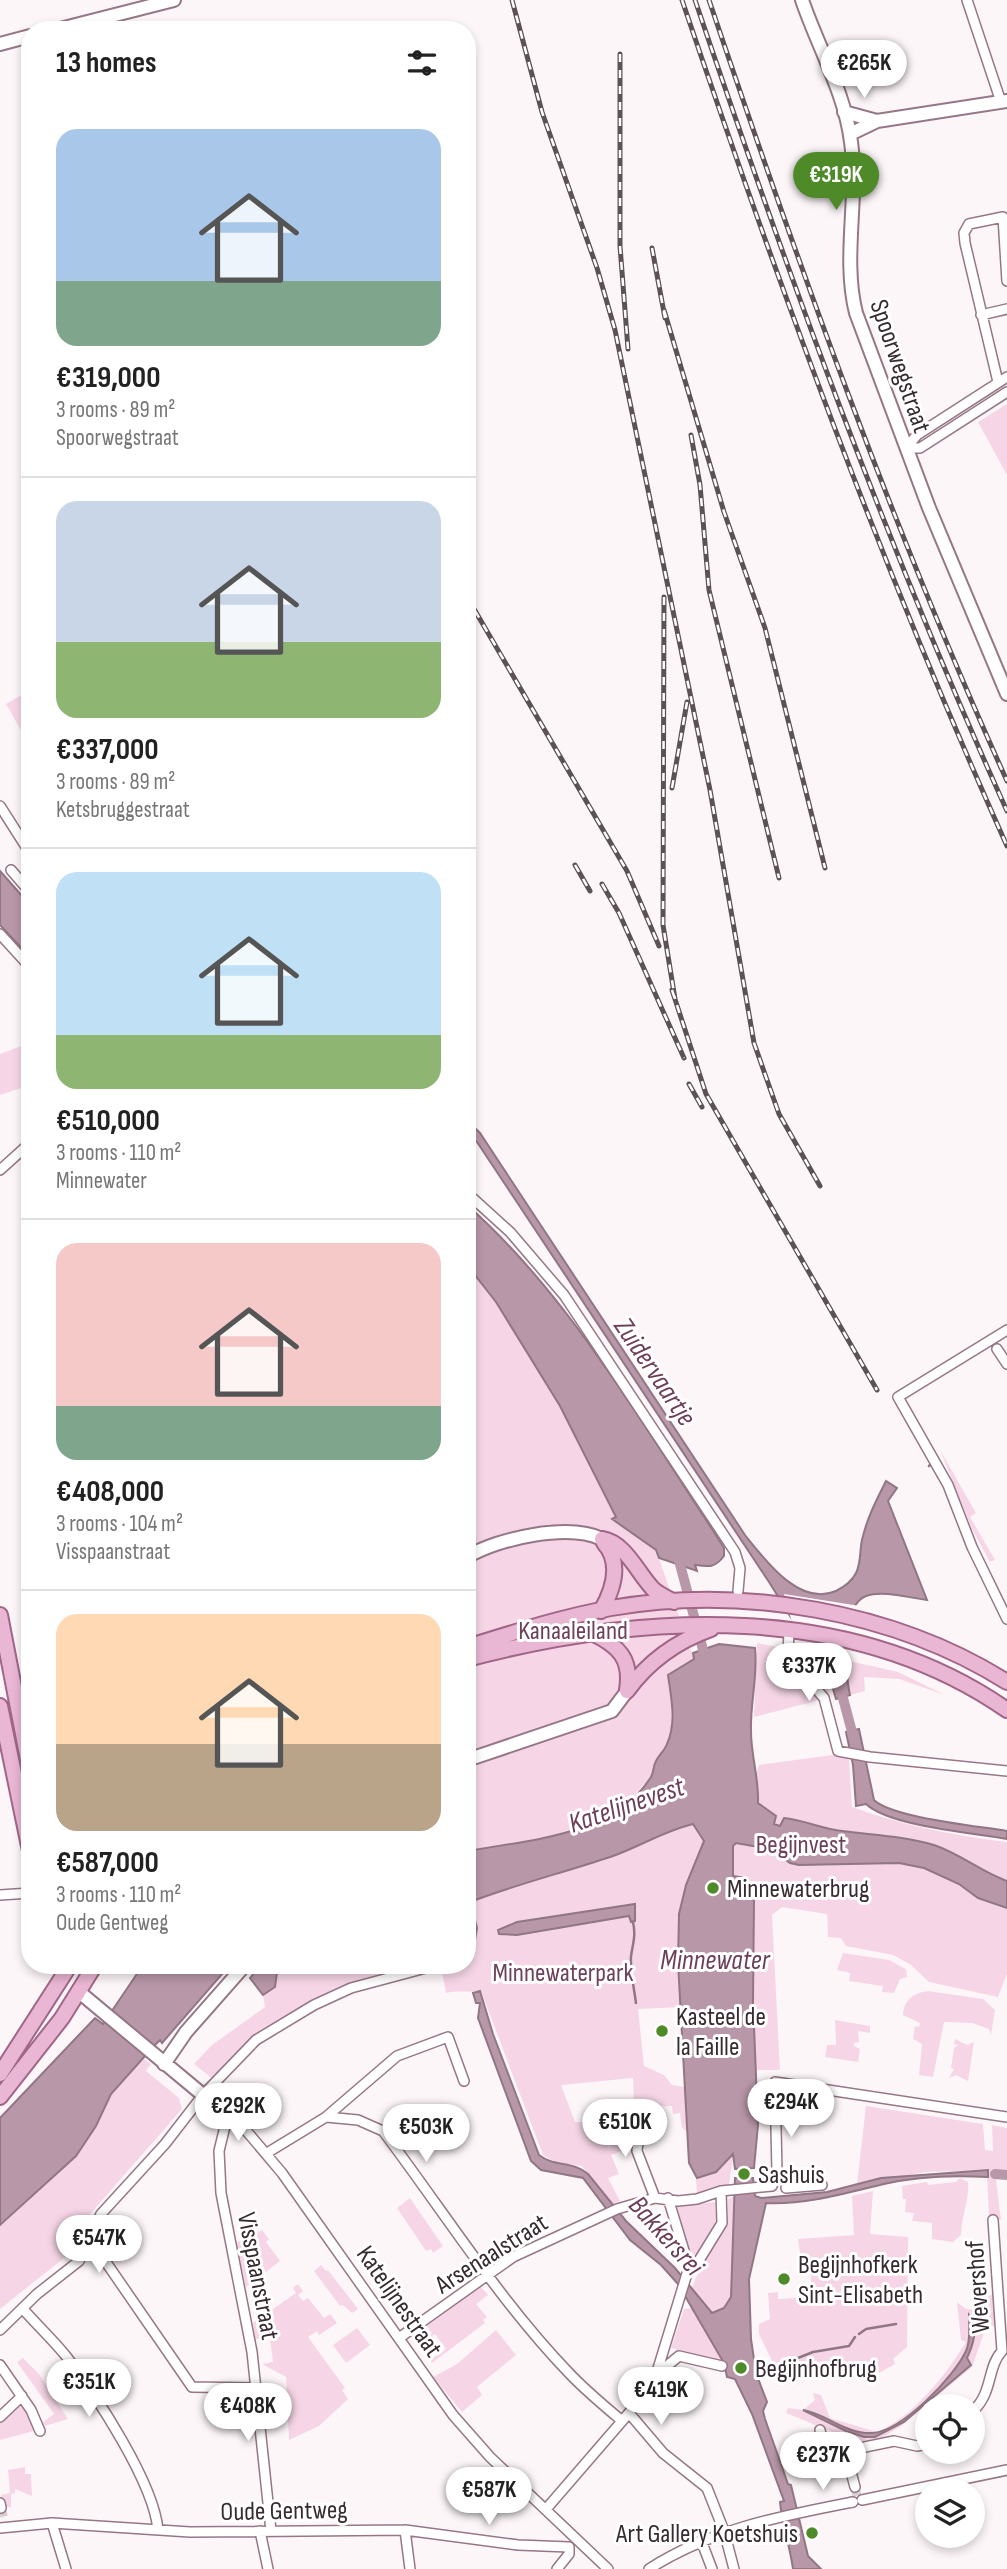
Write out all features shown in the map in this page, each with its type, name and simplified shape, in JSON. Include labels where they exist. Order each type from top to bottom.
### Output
[{"type":"main road","points":[[602,1539],[608,1540],[628,1556],[656,1592],[675,1603]]},
{"type":"main road","points":[[601,1611],[610,1594],[614,1571],[614,1559],[602,1539]]},
{"type":"main road","points":[[476,1644],[527,1628],[601,1611],[706,1602],[788,1607],[864,1621],[951,1652],[1007,1682]]},
{"type":"main road","points":[[0,1615],[21,1724]]},
{"type":"main road","points":[[476,1657],[530,1642],[592,1633],[686,1632],[717,1625],[862,1645],[916,1661],[950,1675],[1007,1710]]},
{"type":"main road","points":[[626,1691],[686,1632]]},
{"type":"main road","points":[[592,1633],[618,1648],[623,1654],[629,1670],[626,1691]]},
{"type":"main road","points":[[0,1706],[21,1808]]},
{"type":"main road","points":[[0,2074],[59,1974]]},
{"type":"main road","points":[[67,1974],[78,1990]]},
{"type":"main road","points":[[0,2097],[62,2018],[89,1974]]},
{"type":"street","points":[[91,21],[174,0]]},
{"type":"street","name":"Spoorwegstraat","points":[[802,0],[850,134],[853,168],[854,307],[906,448],[1007,694]]},
{"type":"street","points":[[850,134],[877,121],[1004,102],[967,0]]},
{"type":"street","points":[[0,44],[21,38]]},
{"type":"street","points":[[844,112],[877,121]]},
{"type":"street","points":[[906,448],[917,435],[1003,380],[981,315],[964,233],[969,224],[1005,217],[1007,281]]},
{"type":"street","points":[[981,315],[1007,309]]},
{"type":"street","points":[[906,448],[920,448],[1007,392]]},
{"type":"street","points":[[947,416],[953,425]]},
{"type":"street","points":[[0,806],[21,839]]},
{"type":"street","points":[[11,870],[21,882]]},
{"type":"street","points":[[0,934],[21,957]]},
{"type":"street","points":[[0,1170],[21,1151]]},
{"type":"street","points":[[476,1201],[510,1232],[546,1271],[607,1356],[734,1552],[740,1568],[738,1591]]},
{"type":"street","points":[[1007,1330],[898,1396],[948,1485],[972,1547],[1007,1619]]},
{"type":"street","points":[[997,1349],[1007,1364]]},
{"type":"street","points":[[476,1553],[500,1543],[569,1531],[590,1533],[602,1539]]},
{"type":"street","points":[[998,1598],[1007,1613]]},
{"type":"street","points":[[790,1635],[788,1657],[824,1698],[838,1751],[870,1757],[1007,1771]]},
{"type":"street","points":[[476,1757],[612,1711],[626,1691]]},
{"type":"street","points":[[0,1895],[21,1894]]},
{"type":"street","points":[[167,2060],[186,2032],[237,1974]]},
{"type":"street","points":[[0,2330],[79,2261],[101,2214],[166,2144],[204,2095],[256,2040],[285,2020],[351,1988],[403,1974]]},
{"type":"street","name":"Katelijnestraat","points":[[78,1990],[96,2009],[149,2051],[192,2077],[192,2086],[228,2114],[267,2153],[466,2430],[608,2569]]},
{"type":"street","points":[[267,2153],[326,2117],[397,2056],[448,2037],[464,2081]]},
{"type":"street","points":[[822,2186],[785,2189],[772,2186],[777,2174],[775,2082],[1007,2118]]},
{"type":"street","points":[[337,2107],[344,2117]]},
{"type":"street","points":[[646,2112],[647,2131],[637,2144],[637,2151],[655,2198]]},
{"type":"street","name":"Visspaanstraat","points":[[228,2114],[219,2151],[221,2193],[257,2388],[271,2531]]},
{"type":"street","points":[[326,2117],[344,2117],[371,2124],[383,2131],[487,2275],[570,2374],[621,2420]]},
{"type":"street","name":"Arsenaalstraat","points":[[399,2338],[487,2275],[549,2239],[613,2210],[655,2198],[678,2201],[733,2189],[772,2186]]},
{"type":"street","points":[[689,2267],[698,2262],[722,2223],[721,2191]]},
{"type":"street","points":[[656,2375],[689,2267],[667,2198]]},
{"type":"street","name":"Wevershof","points":[[985,2396],[996,2360],[1004,2351],[993,2220]]},
{"type":"street","points":[[90,2239],[192,2387],[257,2388]]},
{"type":"street","points":[[23,2309],[66,2356],[135,2463],[151,2496],[158,2530]]},
{"type":"street","points":[[661,2352],[722,2366]]},
{"type":"street","points":[[547,2508],[629,2413],[656,2375],[679,2356]]},
{"type":"street","points":[[0,2365],[22,2396],[40,2431]]},
{"type":"street","points":[[0,2417],[22,2396]]},
{"type":"street","points":[[629,2413],[663,2453],[707,2488],[724,2532],[734,2569]]},
{"type":"street","points":[[820,2430],[825,2451],[853,2462]]},
{"type":"street","points":[[855,2487],[851,2472],[853,2462],[863,2446],[894,2441],[915,2446]]},
{"type":"street","points":[[649,2569],[701,2540],[724,2532],[800,2512],[1007,2470]]},
{"type":"street","points":[[52,2522],[66,2569]]},
{"type":"street","name":"Oude Gentweg","points":[[4,2525],[52,2522],[158,2530],[405,2530],[518,2545],[569,2547]]},
{"type":"street","points":[[405,2530],[410,2569]]},
{"type":"street","points":[[260,2531],[268,2569]]},
{"type":"street","points":[[557,2569],[569,2554],[569,2547],[578,2538]]},
{"type":"street","points":[[701,2540],[712,2569]]},
{"type":"green space","points":[[1007,404],[1007,475],[978,422]]},
{"type":"green space","points":[[21,695],[21,730],[6,704]]},
{"type":"green space","points":[[21,1046],[21,1088],[0,1095],[0,1054]]},
{"type":"green space","name":"Kanaaleiland","points":[[476,1276],[510,1323],[550,1386],[601,1485],[616,1517],[613,1520],[656,1550],[694,1659],[672,1701],[671,1731],[652,1776],[630,1799],[607,1816],[544,1839],[476,1850]]},
{"type":"green space","points":[[940,1450],[976,1513],[970,1517],[995,1560],[990,1562],[972,1529]]},
{"type":"green space","points":[[757,1643],[786,1648],[804,1655],[818,1670],[831,1697],[754,1717]]},
{"type":"green space","points":[[845,1660],[898,1672],[945,1695],[899,1679],[864,1677],[865,1691],[850,1695]]},
{"type":"green space","name":"Begijnvest","points":[[832,1755],[849,1759],[852,1807],[929,1829],[1007,1842],[1007,1974],[998,1997],[929,1982],[911,1965],[893,1955],[846,1946],[841,1938],[828,1937],[827,1914],[782,1907],[772,1915],[780,2070],[756,2070],[753,2002],[754,1900],[747,1890],[746,1878],[733,1876],[733,1846],[759,1765]]},
{"type":"green space","name":"Minnewaterpark","points":[[693,1824],[704,1840],[686,1885],[679,1914],[682,2007],[638,2009],[644,2066],[664,2075],[672,2085],[684,2087],[688,2132],[682,2128],[680,2113],[673,2114],[672,2106],[634,2107],[633,2078],[561,2085],[575,2122],[599,2122],[610,2151],[608,2136],[621,2136],[622,2151],[611,2155],[619,2174],[608,2178],[620,2201],[612,2204],[582,2166],[557,2163],[543,2155],[481,1991],[446,1993],[443,1974],[476,1974],[476,1900],[517,1884],[616,1855],[655,1836]]},
{"type":"green space","points":[[843,1953],[889,1960],[906,1969],[907,1977],[900,1979],[894,1993],[882,1992],[883,1986],[849,1981],[850,1973],[837,1970]]},
{"type":"green space","points":[[277,1974],[387,1974],[312,2003],[273,2025],[249,2042],[213,2079],[194,2064],[212,2045],[265,2007],[263,1995],[275,1987]]},
{"type":"green space","points":[[928,1991],[983,1999],[995,2010],[991,2035],[989,2029],[972,2023],[944,2022],[933,2077],[919,2075],[922,2044],[913,2039],[915,2026],[919,2027],[920,2023],[903,2015],[905,2005],[911,1998]]},
{"type":"green space","points":[[835,2020],[870,2026],[870,2033],[858,2031],[859,2042],[854,2043],[854,2046],[860,2049],[858,2062],[825,2057],[827,2045],[836,2045]]},
{"type":"green space","points":[[955,2039],[967,2045],[974,2042],[968,2081],[956,2075],[949,2078],[954,2069],[951,2068],[954,2048],[958,2045],[954,2044]]},
{"type":"green space","points":[[144,2059],[151,2064],[146,2071],[179,2098],[182,2109],[90,2214],[78,2247],[0,2309],[0,2225],[76,2156],[96,2126],[111,2095]]},
{"type":"green space","points":[[866,2106],[983,2124],[985,2150],[993,2151],[992,2125],[1007,2128],[1007,2172],[995,2171],[1001,2220],[989,2220],[987,2170],[926,2172],[857,2184]]},
{"type":"green space","points":[[734,2148],[729,2185],[697,2195],[696,2179],[724,2164]]},
{"type":"green space","points":[[960,2178],[968,2182],[961,2235],[953,2242],[932,2239],[932,2223],[912,2221],[914,2213],[905,2212],[906,2199],[903,2199],[902,2186],[927,2182],[928,2185],[956,2182]]},
{"type":"green space","points":[[873,2191],[870,2234],[908,2237],[907,2347],[893,2359],[895,2364],[879,2373],[875,2363],[767,2376],[765,2366],[773,2363],[759,2334],[759,2324],[770,2319],[768,2293],[778,2292],[778,2299],[812,2297],[810,2266],[802,2267],[798,2239],[854,2235],[852,2196]]},
{"type":"green space","points":[[734,2196],[731,2297],[724,2308],[715,2313],[710,2311],[692,2288],[707,2250],[728,2225],[728,2199]]},
{"type":"green space","points":[[410,2198],[443,2246],[433,2253],[431,2249],[426,2251],[397,2208]]},
{"type":"green space","points":[[715,2202],[716,2220],[697,2259],[690,2261],[677,2206]]},
{"type":"green space","points":[[262,2230],[269,2239],[266,2242],[280,2261],[246,2287],[236,2243]]},
{"type":"green space","points":[[321,2265],[328,2270],[358,2309],[352,2313],[343,2305],[340,2306],[314,2271]]},
{"type":"green space","points":[[298,2284],[303,2291],[298,2295],[303,2301],[308,2298],[324,2318],[330,2314],[337,2323],[319,2335],[317,2331],[308,2337],[345,2388],[342,2390],[348,2399],[319,2426],[289,2440],[286,2377],[262,2364],[273,2362],[270,2338],[255,2339],[253,2323],[296,2293],[293,2288]]},
{"type":"green space","points":[[481,2287],[488,2295],[476,2304],[487,2317],[483,2320],[485,2323],[432,2363],[430,2360],[446,2349],[435,2334],[429,2338],[433,2344],[423,2351],[417,2342],[432,2333],[427,2326]]},
{"type":"green space","points":[[993,2294],[997,2295],[997,2327],[987,2324],[972,2367],[940,2394],[928,2394],[966,2342],[961,2340],[957,2302],[966,2309],[980,2311],[978,2301]]},
{"type":"green space","points":[[693,2308],[724,2363],[671,2348],[684,2309]]},
{"type":"green space","points":[[357,2328],[370,2345],[346,2363],[333,2345]]},
{"type":"green space","points":[[496,2330],[516,2355],[477,2387],[482,2395],[462,2412],[433,2377],[457,2364]]},
{"type":"green space","points":[[23,2358],[39,2374],[68,2419],[45,2426],[43,2422],[54,2414],[17,2362]]},
{"type":"green space","points":[[813,2393],[821,2395],[830,2418],[877,2432],[915,2407],[915,2414],[882,2438],[857,2442],[786,2413],[788,2408],[803,2410],[815,2400]]},
{"type":"green space","points":[[24,2405],[34,2431],[0,2440],[0,2421],[15,2408]]},
{"type":"green space","points":[[25,2467],[25,2474],[31,2474],[32,2496],[15,2489],[15,2493],[11,2494],[11,2507],[4,2507],[1,2495],[10,2493],[8,2470]]},
{"type":"water","points":[[0,871],[21,895],[21,947],[0,925]]},
{"type":"water","points":[[476,1129],[745,1535],[762,1557],[784,1578],[809,1593],[836,1591],[848,1584],[858,1568],[865,1529],[886,1481],[897,1488],[888,1501],[927,1600],[873,1594],[858,1602],[848,1626],[846,1641],[850,1695],[836,1699],[831,1682],[769,1582],[477,1142]]},
{"type":"water","points":[[476,1214],[538,1278],[601,1360],[724,1548],[724,1556],[718,1563],[708,1566],[695,1565],[697,1571],[659,1558],[656,1550],[612,1519],[616,1517],[560,1406],[496,1302],[476,1276]]},
{"type":"water","points":[[719,1644],[755,1648],[752,1749],[758,1803],[776,1816],[774,1824],[780,1826],[784,1818],[835,1830],[923,1842],[953,1853],[1007,1881],[1007,1908],[978,1898],[959,1884],[924,1868],[899,1863],[799,1865],[790,1863],[774,1851],[777,1842],[767,1841],[764,1848],[736,1843],[733,1846],[733,1876],[746,1878],[747,1890],[754,1900],[753,2002],[758,2125],[754,2168],[735,2169],[733,2154],[716,2172],[697,2178],[689,2163],[678,1962],[679,1914],[686,1885],[704,1841],[693,1824],[613,1856],[476,1900],[476,1849],[568,1832],[615,1812],[635,1797],[651,1777],[655,1763],[670,1736],[672,1709],[668,1675],[694,1659],[693,1653]]},
{"type":"water","points":[[859,1729],[874,1800],[899,1812],[1007,1831],[1007,1839],[912,1823],[877,1812],[866,1804],[856,1806],[853,1765],[846,1732]]},
{"type":"water","points":[[635,1904],[635,1921],[631,1922],[629,1916],[517,1935],[499,1934],[498,1930],[517,1922]]},
{"type":"water","points":[[137,1974],[222,1974],[162,2043],[160,2040],[111,2094],[96,2126],[76,2156],[0,2225],[0,2118],[95,2018],[103,2024]]},
{"type":"water","points":[[253,1974],[277,1974],[275,1987],[263,1995],[250,1978]]},
{"type":"water","points":[[480,1991],[493,2034],[539,2155],[551,2161],[577,2167],[588,2174],[626,2221],[675,2268],[712,2313],[724,2308],[731,2297],[735,2178],[753,2178],[755,2196],[761,2198],[827,2192],[881,2178],[988,2170],[988,2177],[910,2179],[810,2200],[766,2203],[749,2279],[751,2339],[756,2373],[767,2402],[763,2411],[765,2419],[788,2484],[791,2485],[808,2556],[821,2569],[793,2569],[781,2511],[780,2502],[784,2501],[752,2414],[735,2379],[727,2377],[724,2363],[678,2284],[661,2265],[630,2240],[583,2178],[541,2170],[531,2161],[478,2018],[480,2003],[476,2003],[473,1993]]},
{"type":"water","points":[[969,2315],[974,2325],[973,2342],[967,2358],[971,2365],[937,2394],[933,2394],[960,2362],[969,2342]]},
{"type":"water","points":[[803,2410],[863,2433],[885,2430],[915,2410],[904,2422],[875,2437],[864,2437]]},
{"type":"pier","points":[[784,1594],[860,1606],[848,1661],[810,1654],[793,1626]]},
{"type":"waterway","points":[[678,1557],[706,1661]]},
{"type":"waterway","points":[[840,1687],[855,1743]]},
{"type":"waterway","points":[[633,1922],[631,1962],[636,2003]]},
{"type":"waterway","name":"Bakkersrei","points":[[995,2174],[1007,2175]]},
{"type":"waterway","points":[[859,2334],[866,2329],[896,2324]]},
{"type":"waterway","points":[[793,2360],[813,2352],[849,2346],[855,2337]]},
{"type":"tunnel","points":[[855,2487],[858,2501]]},
{"type":"tunnel","points":[[1,2508],[4,2519]]},
{"type":"railway","points":[[512,0],[542,112],[597,268],[615,330],[710,790],[754,1043],[779,1114],[820,1186]]},
{"type":"railway","points":[[682,0],[834,427],[918,638],[1007,846]]},
{"type":"railway","points":[[695,0],[841,409],[921,611],[1007,811]]},
{"type":"railway","points":[[709,0],[848,394],[924,589],[1007,781]]},
{"type":"railway","points":[[620,54],[620,246],[628,349]]},
{"type":"railway","points":[[652,248],[665,318]]},
{"type":"railway","points":[[664,310],[724,512],[765,628],[825,868]]},
{"type":"railway","points":[[691,435],[700,485],[709,590],[779,878]]},
{"type":"railway","points":[[664,597],[663,925],[675,999]]},
{"type":"railway","points":[[476,612],[627,871],[659,946]]},
{"type":"railway","points":[[672,788],[687,702]]},
{"type":"railway","points":[[575,865],[590,891]]},
{"type":"railway","points":[[602,884],[619,913],[684,1058]]},
{"type":"railway","points":[[672,990],[706,1094],[877,1390]]},
{"type":"railway","points":[[689,1084],[702,1107]]},
{"type":"place","name":"Minnewaterbrug","points":[[713,1888]]},
{"type":"place","name":"Kasteel de la Faille","points":[[662,2031]]},
{"type":"place","name":"Sashuis","points":[[744,2174]]},
{"type":"place","name":"Begijnhofkerk Sint-Elisabeth","points":[[784,2279]]},
{"type":"place","name":"Begijnhofbrug","points":[[741,2368]]},
{"type":"place","name":"Art Gallery Koetshuis","points":[[812,2533]]},
{"type":"water label","name":"Zuidervaartje","points":[[656,1371]]},
{"type":"water label","name":"Katelijnevest","points":[[626,1804]]},
{"type":"water label","name":"Minnewater","points":[[715,1959]]}]
